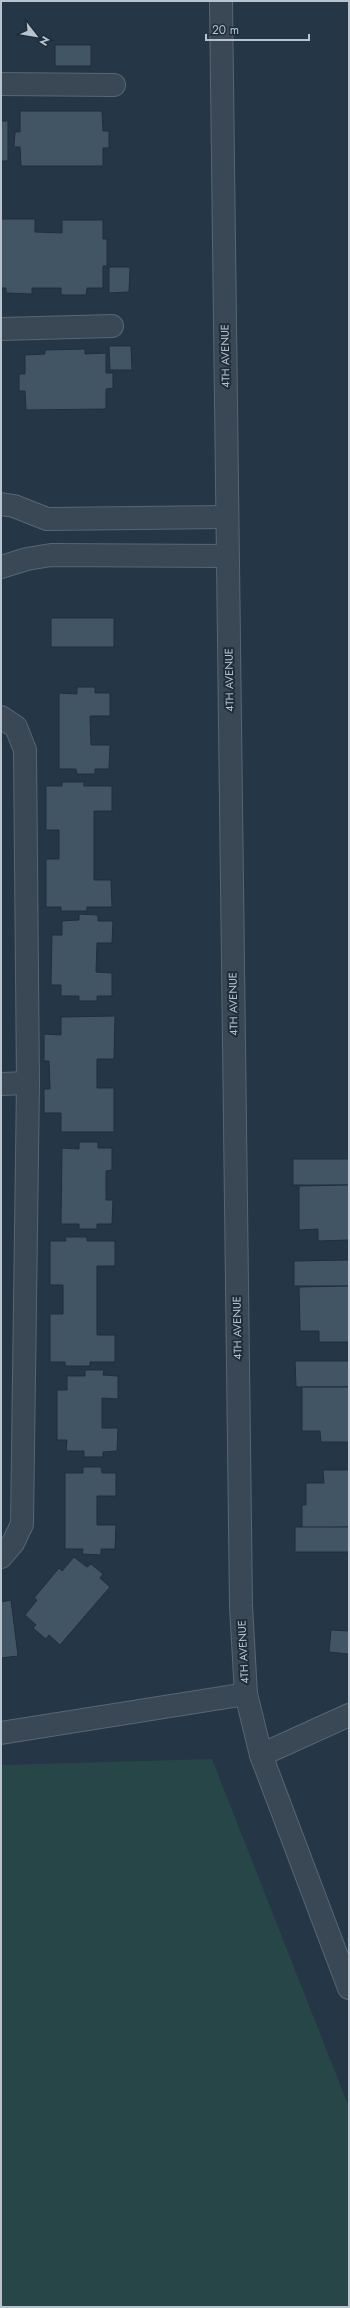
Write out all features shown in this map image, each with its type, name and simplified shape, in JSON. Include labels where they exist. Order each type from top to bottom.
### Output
[{"type":"street","name":"4TH AVENUE","points":[[221,1],[226,517],[241,1606],[246,1694],[261,1755],[349,1988]]},
{"type":"street","points":[[1,84],[114,85]]},
{"type":"street","points":[[1,329],[112,326]]},
{"type":"street","points":[[5,501],[47,519],[226,517]]},
{"type":"street","points":[[1,567],[27,559],[51,555],[227,556]]},
{"type":"street","points":[[1,717],[16,727],[25,750],[28,1083],[22,1524],[13,1543],[1,1558]]},
{"type":"street","points":[[1,1084],[28,1083]]},
{"type":"street","points":[[1,1733],[246,1694]]},
{"type":"street","points":[[261,1755],[349,1715]]},
{"type":"green space","points":[[212,1759],[349,2107],[349,2307],[1,2307],[1,1765]]},
{"type":"building","points":[[55,45],[91,45],[91,66],[55,66]]},
{"type":"building","points":[[20,111],[102,111],[103,131],[109,131],[109,148],[103,148],[103,166],[21,166],[20,147],[14,147],[15,132],[20,132]]},
{"type":"building","points":[[1,121],[8,121],[8,161],[1,161]]},
{"type":"building","points":[[1,219],[35,219],[35,232],[62,233],[62,220],[103,220],[103,239],[107,239],[107,266],[103,266],[103,288],[87,288],[86,295],[61,295],[61,288],[32,288],[32,294],[6,293],[6,288],[1,288]]},
{"type":"building","points":[[109,267],[130,267],[129,292],[109,293]]},
{"type":"building","points":[[109,346],[131,346],[132,370],[110,370]]},
{"type":"building","points":[[85,349],[85,354],[106,353],[106,373],[113,373],[113,388],[106,389],[106,409],[26,410],[25,391],[19,391],[19,374],[25,374],[25,355],[45,354],[45,350]]},
{"type":"building","points":[[51,618],[114,618],[114,647],[51,647]]},
{"type":"building","points":[[77,687],[95,687],[95,693],[110,693],[110,716],[90,716],[91,745],[110,745],[109,769],[95,769],[95,774],[77,774],[76,769],[59,769],[59,693],[77,694]]},
{"type":"building","points":[[62,782],[84,782],[84,786],[112,786],[112,811],[94,811],[94,880],[111,880],[112,907],[87,907],[87,911],[61,911],[61,907],[46,907],[46,859],[59,859],[59,830],[46,830],[46,786],[62,786]]},
{"type":"building","points":[[79,914],[98,915],[98,921],[113,921],[112,943],[97,943],[96,972],[112,973],[112,996],[97,996],[97,1001],[79,1001],[79,996],[61,996],[61,985],[51,985],[52,935],[62,935],[62,921],[79,920]]},
{"type":"building","points":[[115,1016],[114,1059],[97,1059],[97,1088],[114,1088],[114,1132],[61,1132],[61,1113],[44,1113],[44,1089],[50,1089],[49,1061],[44,1061],[44,1034],[61,1035],[61,1017]]},
{"type":"building","points":[[79,1142],[98,1142],[98,1148],[112,1148],[112,1170],[106,1171],[106,1200],[113,1200],[112,1224],[97,1224],[97,1229],[79,1229],[79,1224],[61,1224],[62,1148],[79,1149]]},
{"type":"building","points":[[293,1159],[349,1159],[349,1185],[293,1185]]},
{"type":"building","points":[[349,1185],[349,1240],[318,1241],[318,1229],[299,1230],[299,1186]]},
{"type":"building","points":[[65,1237],[87,1237],[87,1241],[115,1241],[115,1266],[97,1266],[97,1335],[115,1335],[115,1362],[90,1362],[90,1366],[65,1366],[65,1362],[50,1362],[50,1314],[63,1314],[63,1285],[50,1285],[50,1241],[66,1241]]},
{"type":"building","points":[[349,1260],[349,1286],[294,1286],[294,1261]]},
{"type":"building","points":[[349,1286],[349,1342],[319,1342],[319,1331],[300,1331],[299,1287]]},
{"type":"building","points":[[295,1361],[349,1361],[349,1387],[296,1387]]},
{"type":"building","points":[[85,1370],[104,1370],[103,1375],[118,1376],[118,1399],[102,1398],[102,1428],[118,1428],[117,1451],[103,1452],[103,1457],[84,1457],[84,1451],[66,1451],[67,1440],[57,1440],[57,1390],[67,1390],[67,1376],[85,1376]]},
{"type":"building","points":[[302,1387],[349,1387],[349,1442],[321,1442],[320,1431],[302,1431]]},
{"type":"building","points":[[83,1467],[101,1467],[102,1473],[116,1473],[116,1496],[97,1496],[97,1525],[116,1525],[115,1549],[101,1549],[101,1555],[82,1554],[83,1549],[65,1549],[65,1473],[83,1473]]},
{"type":"building","points":[[323,1470],[349,1470],[349,1527],[302,1528],[302,1505],[306,1505],[306,1483],[324,1483]]},
{"type":"building","points":[[295,1527],[349,1527],[349,1552],[295,1552]]},
{"type":"building","points":[[74,1557],[87,1567],[91,1564],[103,1574],[100,1578],[110,1587],[60,1645],[49,1635],[46,1639],[33,1628],[36,1625],[25,1615],[37,1600],[34,1598],[59,1568],[62,1571]]},
{"type":"building","points":[[11,1600],[18,1656],[1,1658],[1,1602]]},
{"type":"building","points":[[331,1630],[349,1631],[349,1654],[329,1652]]}]
